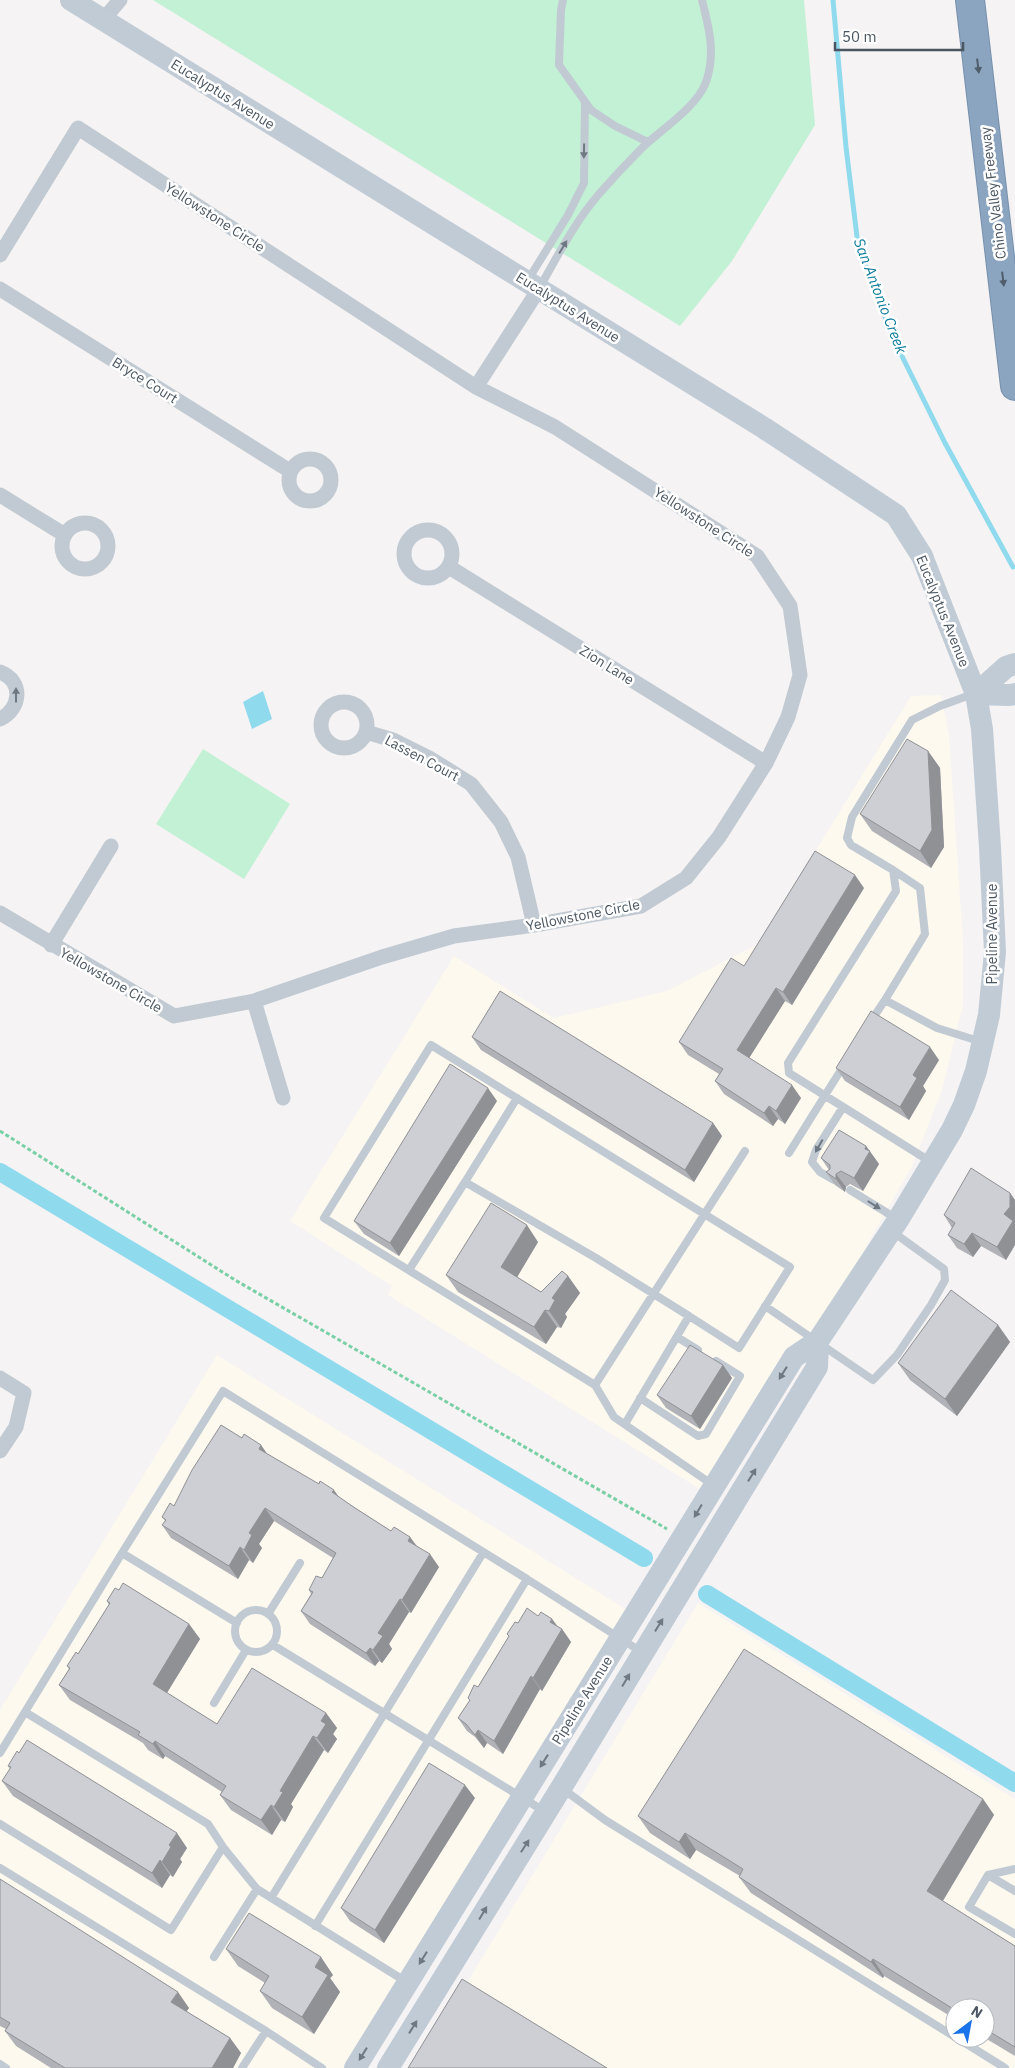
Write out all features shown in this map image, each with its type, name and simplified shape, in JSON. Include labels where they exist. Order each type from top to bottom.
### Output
[{"type":"highway","name":"Chino Valley Freeway","points":[[970,0],[1015,386]]},
{"type":"main road","name":"Eucalyptus Avenue","points":[[71,0],[764,428],[896,516],[922,556],[976,694]]},
{"type":"main road","points":[[976,694],[1006,667],[1015,664]]},
{"type":"main road","points":[[976,694],[1015,694]]},
{"type":"main road","name":"Pipeline Avenue","points":[[355,2068],[794,1356],[818,1341],[895,1225],[933,1163],[964,1105],[984,1042],[995,952],[982,729],[976,694]]},
{"type":"main road","name":"Pipeline Avenue","points":[[388,2068],[817,1367],[818,1341]]},
{"type":"street","points":[[103,20],[120,0]]},
{"type":"street","name":"Yellowstone Circle","points":[[0,255],[78,128],[476,387],[555,427],[757,556],[790,606],[800,675],[788,717],[766,763],[719,837],[686,878],[641,906],[534,925],[454,936],[254,1001],[174,1016],[0,914]]},
{"type":"street","points":[[476,387],[533,285]]},
{"type":"street","name":"Bryce Court","points":[[0,289],[290,471]]},
{"type":"street","points":[[0,495],[65,535]]},
{"type":"street","name":"Zion Lane","points":[[449,567],[766,763]]},
{"type":"street","points":[[0,672],[13,680],[18,699],[8,715],[0,719]]},
{"type":"street","name":"Lassen Court","points":[[366,732],[401,744],[431,759],[471,784],[501,822],[518,857],[534,925]]},
{"type":"street","points":[[51,944],[111,846]]},
{"type":"street","points":[[254,1001],[283,1098]]},
{"type":"street","points":[[0,1378],[24,1393],[16,1427],[0,1451]]},
{"type":"lane","points":[[563,0],[559,65],[591,110],[615,126],[648,142]]},
{"type":"lane","points":[[533,285],[586,210],[648,142],[696,99],[706,84],[712,60],[710,35],[702,0]]},
{"type":"lane","points":[[533,285],[584,183],[585,102]]},
{"type":"lane","points":[[865,1032],[924,934],[920,888],[894,870],[851,845],[847,838],[852,817],[912,720],[940,706],[976,694]]},
{"type":"lane","points":[[894,870],[896,892],[788,1063],[789,1073],[933,1163]]},
{"type":"lane","points":[[885,1000],[937,1028],[984,1042]]},
{"type":"lane","points":[[465,1182],[596,1258],[738,1348],[790,1267],[431,1045],[324,1218],[595,1385],[614,1417],[714,1485]]},
{"type":"lane","points":[[789,1153],[850,1056]]},
{"type":"lane","points":[[409,1270],[517,1098]]},
{"type":"lane","points":[[834,1180],[820,1172],[812,1162],[816,1150],[843,1107]]},
{"type":"lane","points":[[595,1385],[706,1215],[745,1151]]},
{"type":"lane","points":[[765,1306],[873,1380],[897,1355],[945,1280],[944,1269],[895,1225],[850,1190]]},
{"type":"lane","points":[[625,1424],[689,1316]]},
{"type":"lane","points":[[640,1398],[698,1436],[706,1434],[740,1376],[676,1336]]},
{"type":"lane","points":[[0,1753],[223,1391],[642,1652]]},
{"type":"lane","points":[[122,1553],[237,1623]]},
{"type":"lane","points":[[271,1898],[483,1553]]},
{"type":"lane","points":[[268,1614],[300,1563]]},
{"type":"lane","points":[[315,1926],[527,1579]]},
{"type":"lane","points":[[262,1610],[268,1614],[275,1620],[278,1628],[277,1637],[273,1645],[266,1651],[258,1653],[246,1650],[237,1640],[235,1631],[237,1623],[247,1612],[262,1610]]},
{"type":"lane","points":[[273,1645],[428,1742],[546,1812]]},
{"type":"lane","points":[[214,1703],[246,1650]]},
{"type":"lane","points":[[25,1712],[208,1824],[223,1847],[257,1889],[408,1983]]},
{"type":"lane","points":[[561,1788],[605,1820],[945,2030]]},
{"type":"lane","points":[[0,1824],[171,1930],[223,1847]]},
{"type":"lane","points":[[0,1868],[266,2031],[322,2068]]},
{"type":"lane","points":[[1015,1869],[988,1875],[969,1906],[1015,1934]]},
{"type":"lane","points":[[988,1875],[1015,1891]]},
{"type":"lane","points":[[214,1957],[257,1889]]},
{"type":"lane","points":[[242,2068],[266,2031]]},
{"type":"lane","points":[[973,2048],[1005,2068]]},
{"type":"lane","points":[[0,2064],[6,2068]]},
{"type":"path","points":[[0,1131],[235,1280],[678,1544]]},
{"type":"shaded area","points":[[941,695],[949,735],[963,941],[963,1005],[942,1090],[912,1166],[810,1345],[716,1499],[388,1295],[392,1286],[290,1221],[454,956],[554,1018],[667,991],[758,944],[911,696]]},
{"type":"shaded area","points":[[217,1355],[640,1618],[364,2068],[0,2068],[0,1710]]},
{"type":"shaded area","points":[[698,1603],[1015,1799],[1015,2068],[415,2068]]},
{"type":"green space","points":[[153,0],[804,0],[815,125],[732,261],[680,326]]},
{"type":"green space","points":[[203,749],[290,804],[244,879],[156,824]]},
{"type":"water","points":[[263,691],[272,719],[252,729],[243,702]]},
{"type":"building","points":[[907,739],[928,751],[932,830],[920,851],[860,814]]},
{"type":"building","points":[[815,851],[855,875],[783,992],[776,988],[737,1050],[792,1085],[776,1111],[769,1106],[764,1113],[715,1081],[723,1069],[679,1042],[731,958],[744,966]]},
{"type":"building","points":[[500,991],[713,1123],[685,1170],[472,1037]]},
{"type":"building","points":[[871,1011],[930,1047],[913,1075],[917,1078],[900,1107],[836,1068]]},
{"type":"building","points":[[450,1064],[488,1088],[390,1243],[354,1221]]},
{"type":"building","points":[[839,1130],[866,1146],[865,1149],[870,1151],[854,1178],[841,1171],[836,1174],[836,1179],[826,1172],[830,1169],[830,1165],[821,1158]]},
{"type":"building","points":[[971,1168],[1010,1193],[1010,1207],[1004,1214],[1013,1221],[997,1247],[972,1233],[964,1244],[948,1235],[955,1223],[944,1215]]},
{"type":"building","points":[[491,1203],[527,1225],[501,1267],[541,1292],[562,1271],[568,1276],[552,1298],[555,1300],[549,1311],[545,1310],[534,1327],[446,1275]]},
{"type":"building","points":[[951,1290],[998,1325],[945,1399],[898,1363]]},
{"type":"building","points":[[690,1345],[723,1365],[691,1416],[657,1395]]},
{"type":"building","points":[[221,1425],[242,1438],[244,1434],[261,1445],[259,1449],[319,1484],[320,1481],[355,1508],[391,1531],[394,1527],[410,1537],[408,1541],[430,1554],[402,1600],[400,1599],[378,1633],[383,1636],[373,1650],[370,1648],[366,1653],[301,1611],[313,1592],[309,1590],[316,1576],[322,1578],[336,1553],[265,1508],[249,1533],[252,1535],[244,1550],[240,1547],[229,1566],[162,1525],[166,1520],[162,1517],[170,1503],[174,1506],[192,1470]]},
{"type":"building","points":[[123,1583],[189,1624],[153,1684],[217,1724],[252,1668],[326,1713],[321,1721],[326,1724],[317,1738],[313,1736],[280,1791],[283,1792],[274,1807],[271,1805],[261,1820],[220,1795],[226,1786],[155,1741],[153,1744],[138,1735],[140,1732],[59,1685],[70,1668],[67,1666],[76,1652],[78,1654],[110,1603],[107,1601],[115,1588],[119,1590]]},
{"type":"building","points":[[527,1608],[538,1616],[541,1612],[552,1619],[550,1622],[562,1629],[533,1678],[531,1676],[494,1741],[478,1730],[475,1735],[458,1718],[470,1700],[468,1698],[474,1685],[478,1687],[509,1636],[507,1634],[515,1622],[518,1623]]},
{"type":"building","points":[[744,1649],[983,1799],[927,1891],[1015,1946],[1015,2047],[995,2035],[995,1998],[945,1998],[945,2004],[873,1959],[871,1962],[739,1877],[743,1869],[685,1833],[679,1842],[638,1816]]},
{"type":"building","points":[[27,1740],[177,1833],[169,1845],[171,1847],[162,1862],[160,1860],[152,1873],[2,1781],[11,1767],[8,1766],[17,1751],[19,1753]]},
{"type":"building","points":[[429,1763],[465,1785],[375,1930],[341,1908]]},
{"type":"building","points":[[0,1879],[178,1992],[171,2002],[230,2038],[212,2068],[65,2068],[5,2031],[10,2023],[0,2017]]},
{"type":"building","points":[[249,1913],[321,1957],[315,1967],[328,1975],[302,2017],[260,1991],[269,1976],[226,1949]]},
{"type":"building","points":[[462,1979],[607,2068],[408,2068]]},
{"type":"waterway","name":"San Antonio Creek","points":[[833,0],[846,147],[858,245],[893,338],[945,443],[1013,567]]},
{"type":"waterway","points":[[0,1172],[644,1558]]},
{"type":"waterway","points":[[707,1594],[1015,1783]]}]
